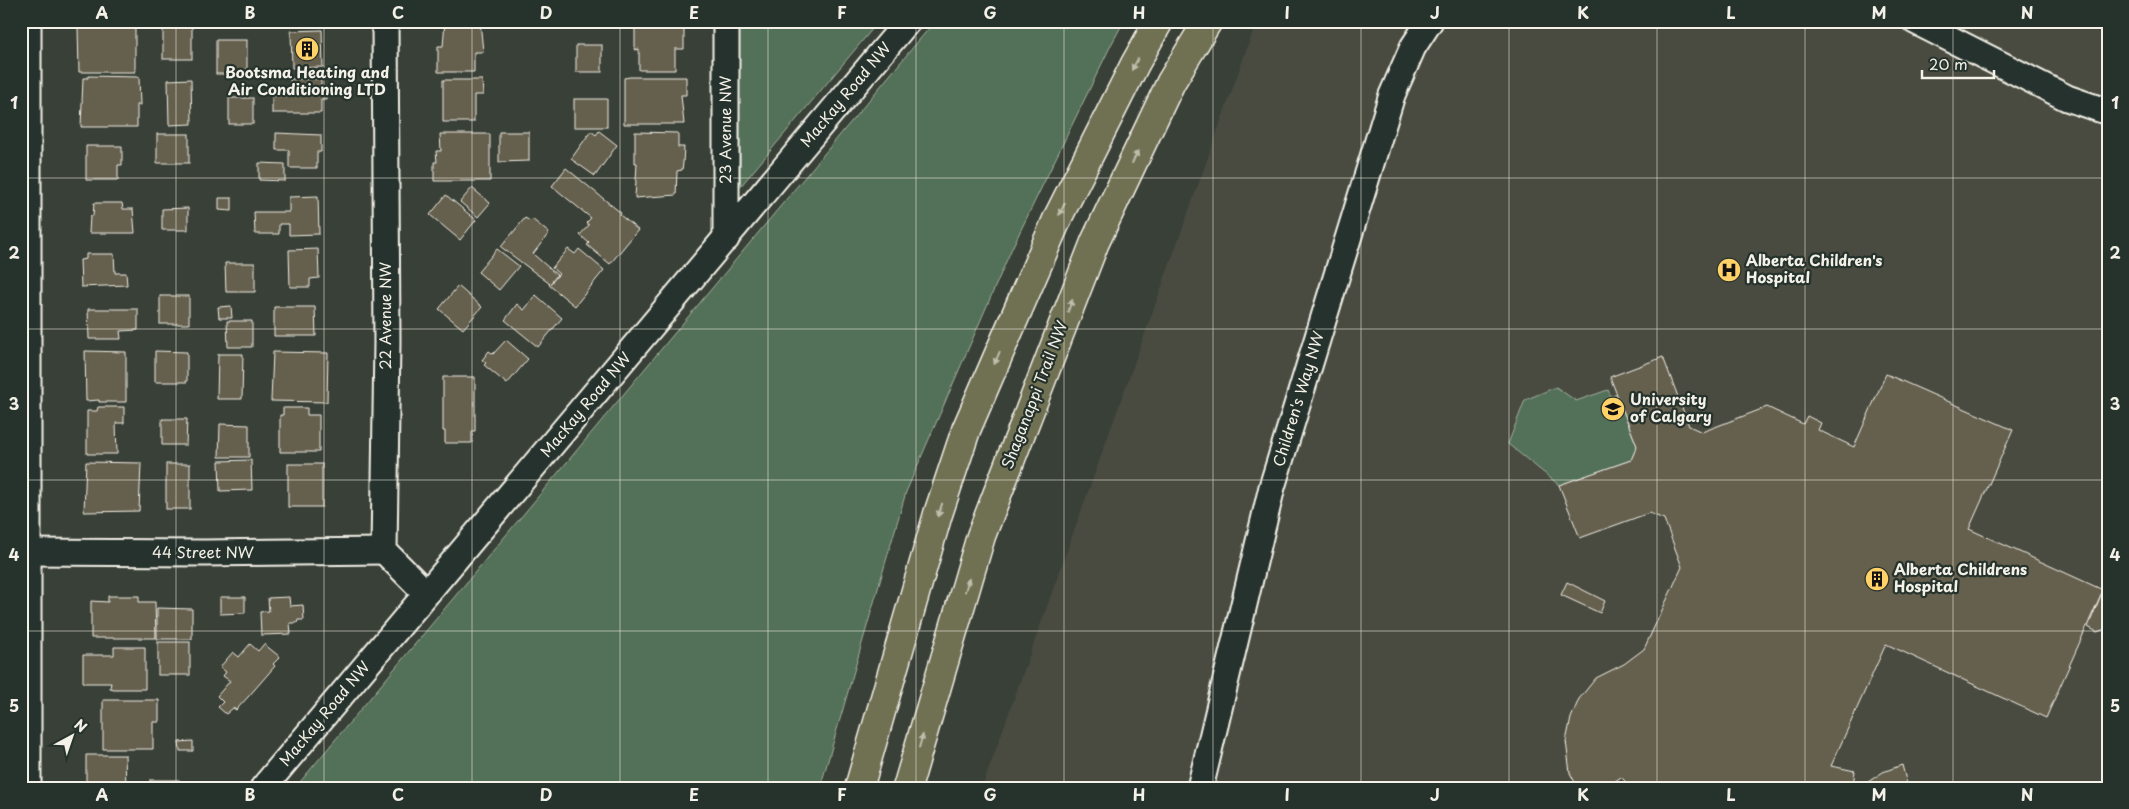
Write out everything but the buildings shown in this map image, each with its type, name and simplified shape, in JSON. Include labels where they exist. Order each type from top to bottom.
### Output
[{"type":"main road","points":[[859,788],[938,514],[966,430],[1059,215],[1135,64],[1160,21]]},
{"type":"main road","name":"Shaganappi Trail NW","points":[[908,788],[981,536],[1095,242],[1170,82],[1208,21]]},
{"type":"street","points":[[28,21],[24,552],[28,788]]},
{"type":"street","name":"22 Avenue NW","points":[[384,551],[387,352],[385,21]]},
{"type":"street","name":"23 Avenue NW","points":[[726,21],[726,239]]},
{"type":"street","name":"MacKay Road NW","points":[[263,788],[908,21]]},
{"type":"street","name":"Children's Way NW","points":[[1200,788],[1272,487],[1293,413],[1392,95],[1413,46],[1430,21]]},
{"type":"street","points":[[1915,21],[2067,98],[2108,112]]},
{"type":"street","points":[[384,551],[426,594]]},
{"type":"street","name":"44 Street NW","points":[[24,552],[205,553],[384,551]]},
{"type":"shaded area","name":"Alberta Children's Hospital","points":[[1260,21],[2108,21],[2108,788],[982,788],[1254,29]]},
{"type":"green space","points":[[739,21],[879,21],[740,187]]},
{"type":"green space","points":[[935,21],[1124,21],[1012,248],[906,492],[820,788],[295,788]]},
{"type":"green space","points":[[1556,387],[1576,401],[1608,390],[1611,397],[1616,394],[1637,446],[1631,460],[1559,485],[1508,444],[1525,400]]},
{"type":"place","name":"Bootsma Heating and Air Conditioning LTD","points":[[307,49]]},
{"type":"place","name":"Alberta Children's Hospital","points":[[1729,270]]},
{"type":"place","name":"University of Calgary","points":[[1613,409]]},
{"type":"place","name":"Alberta Childrens Hospital","points":[[1877,579]]}]
